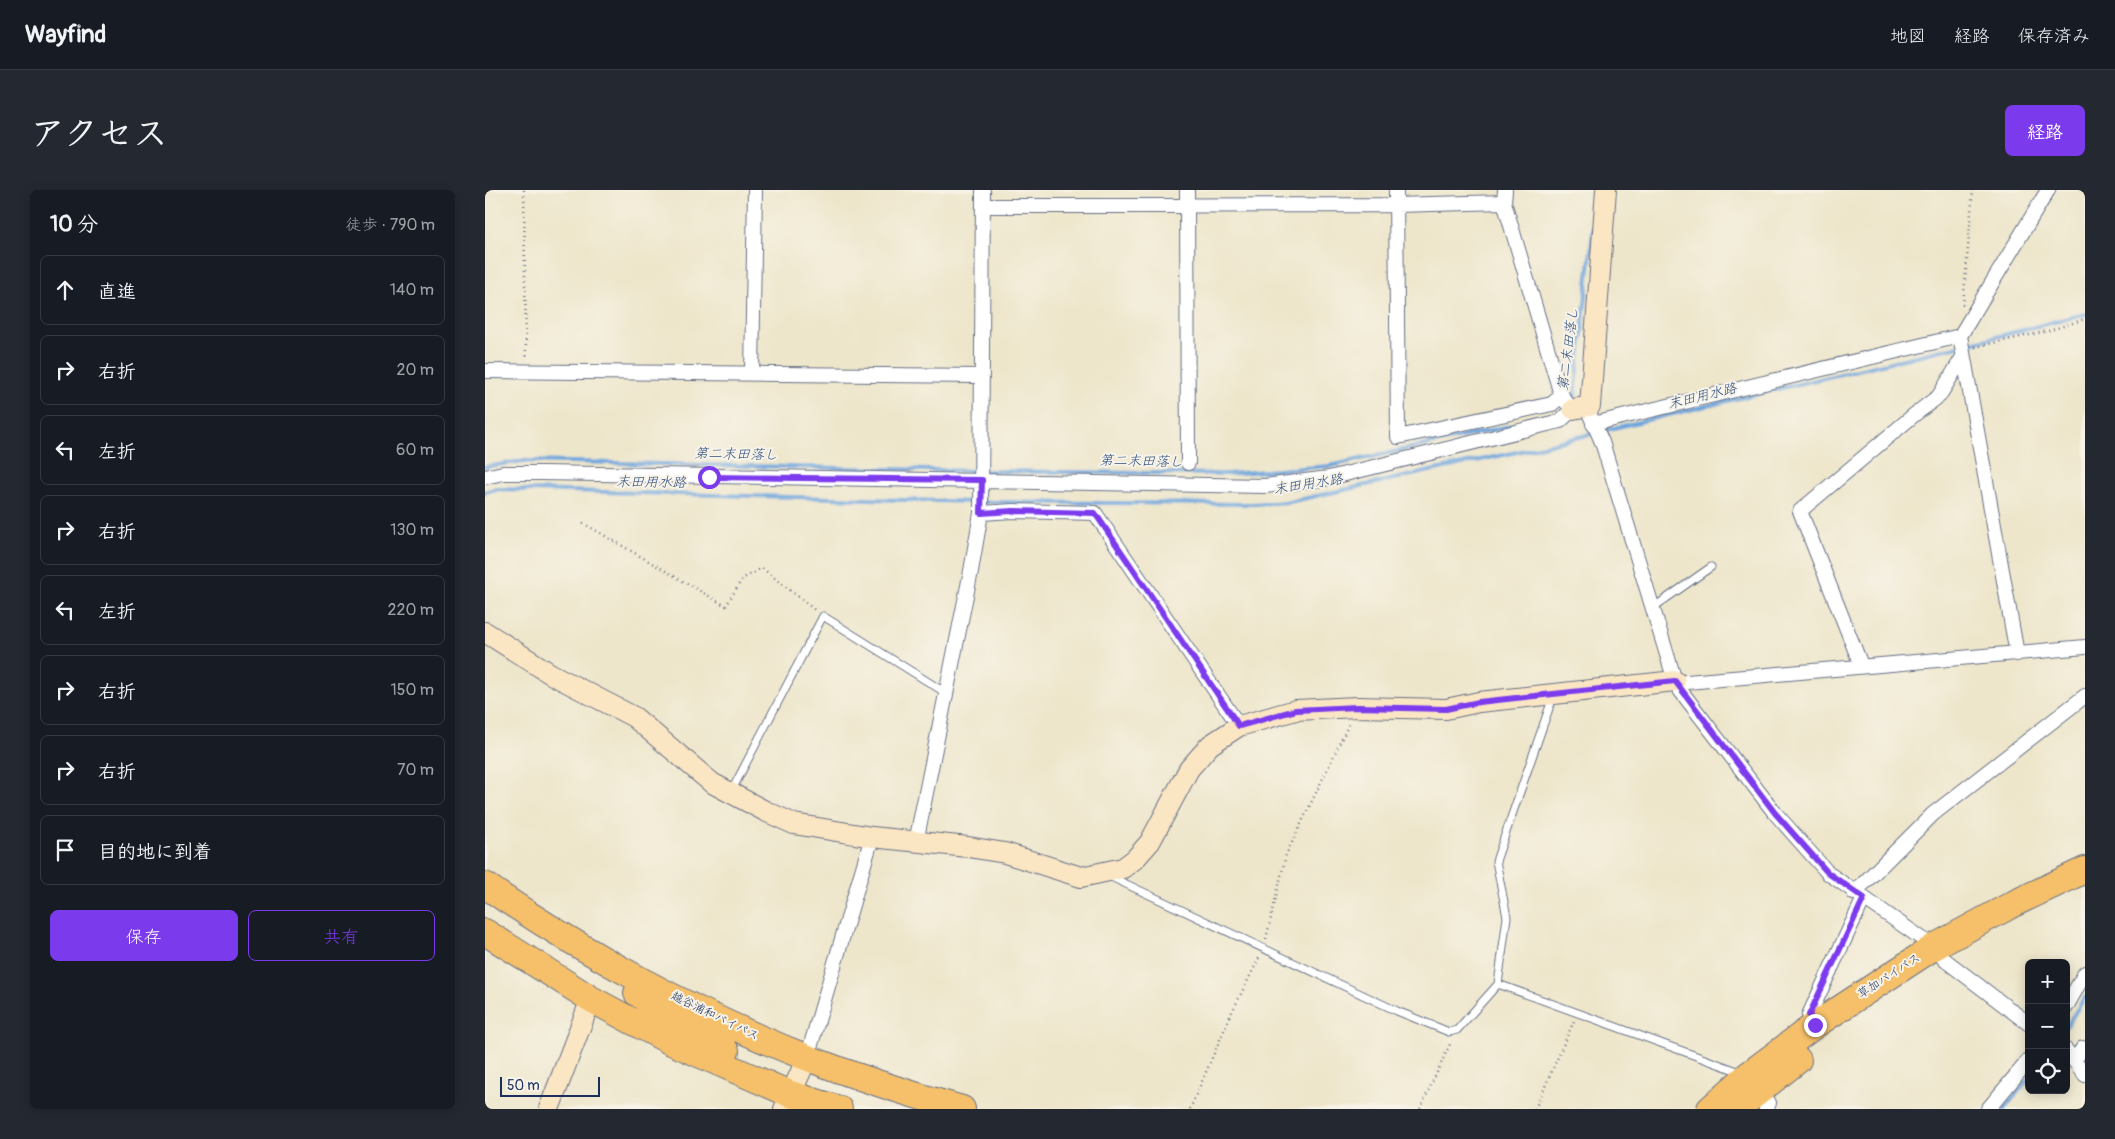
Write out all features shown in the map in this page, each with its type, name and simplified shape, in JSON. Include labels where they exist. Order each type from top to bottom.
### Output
[{"type":"highway","name":"草加バイパス","points":[[1737,1109],[1758,1090],[1939,954],[2015,903],[2085,870]]},
{"type":"highway","points":[[485,884],[517,907],[587,949],[595,963],[713,1045],[839,1109]]},
{"type":"highway","name":"草加バイパス","points":[[1710,1109],[1758,1090],[1815,1025],[1939,954],[2085,887]]},
{"type":"highway","points":[[485,932],[591,999],[669,1041],[794,1085],[876,1083],[962,1109]]},
{"type":"street","points":[[753,374],[755,190]]},
{"type":"street","points":[[916,842],[947,693],[981,513],[983,190]]},
{"type":"street","points":[[1187,190],[1188,463]]},
{"type":"street","points":[[1397,190],[1399,437],[1552,404],[1580,409],[1961,348]]},
{"type":"street","points":[[1580,409],[1606,190]]},
{"type":"street","points":[[1861,665],[1800,511],[1939,396],[1961,348],[2048,190]]},
{"type":"street","points":[[983,206],[1187,204],[1396,205],[1504,196],[1580,409],[1602,442],[1654,607],[1675,682],[1775,813],[1828,873],[1939,954],[2025,1021]]},
{"type":"street","points":[[1961,348],[2017,654]]},
{"type":"street","points":[[485,371],[981,376]]},
{"type":"street","points":[[485,477],[503,473],[542,473],[1265,486],[1329,478],[1560,421],[1580,409]]},
{"type":"street","points":[[981,513],[1013,511],[1095,513],[1239,726]]},
{"type":"street","points":[[485,632],[551,674],[634,717],[712,782],[794,824],[873,837],[1005,853],[1081,877],[1123,868],[1145,850],[1189,770],[1211,745],[1239,726],[1296,710],[1357,707],[1446,709],[1479,702],[1554,693],[2085,647]]},
{"type":"street","points":[[1815,1025],[1809,1015],[1859,895],[1933,814],[2085,696]]},
{"type":"street","points":[[794,1085],[873,837]]},
{"type":"street","points":[[2068,1004],[2085,973]]},
{"type":"street","points":[[549,1109],[591,999]]},
{"type":"street","points":[[2070,1053],[2085,1049]]},
{"type":"street","points":[[2070,1054],[2085,1075]]},
{"type":"street","points":[[1988,1109],[2025,1065]]},
{"type":"lane","points":[[1654,607],[1711,567]]},
{"type":"lane","points":[[730,792],[823,616],[947,693]]},
{"type":"lane","points":[[1102,873],[1263,950],[1325,976],[1397,1011],[1449,1032],[1457,1030],[1498,984],[1507,917],[1496,860],[1554,693]]},
{"type":"lane","points":[[1498,984],[1578,1013],[1758,1090]]},
{"type":"path","points":[[524,190],[526,372]]},
{"type":"path","points":[[1962,307],[1973,190]]},
{"type":"path","points":[[1961,348],[2048,331],[2085,320]]},
{"type":"path","points":[[583,523],[726,606],[742,579],[762,568],[823,616]]},
{"type":"path","points":[[1189,1109],[1231,1014],[1263,950],[1286,855],[1357,707]]},
{"type":"path","points":[[1535,1109],[1578,1013]]},
{"type":"path","points":[[1420,1109],[1457,1030]]},
{"type":"waterway","name":"第二末田落し","points":[[1570,402],[1575,396],[1594,222]]},
{"type":"waterway","name":"末田用水路","points":[[1601,431],[2085,314]]},
{"type":"waterway","name":"第二末田落し","points":[[984,471],[1226,474],[1330,466],[1515,425]]},
{"type":"waterway","name":"末田用水路","points":[[984,502],[1252,504],[1289,502],[1595,433]]},
{"type":"waterway","name":"第二末田落し","points":[[485,467],[523,461],[977,471]]},
{"type":"waterway","name":"末田用水路","points":[[485,492],[495,489],[977,502]]},
{"type":"waterway","points":[[2070,1021],[2085,997]]},
{"type":"waterway","points":[[2004,1109],[2025,1083]]},
{"type":"route","points":[[709,477],[982,480],[981,513],[1013,511],[1095,513],[1239,726],[1296,710],[1357,707],[1446,709],[1479,702],[1675,681],[1775,813],[1828,873],[1864,898],[1809,1015],[1815,1025]]}]
